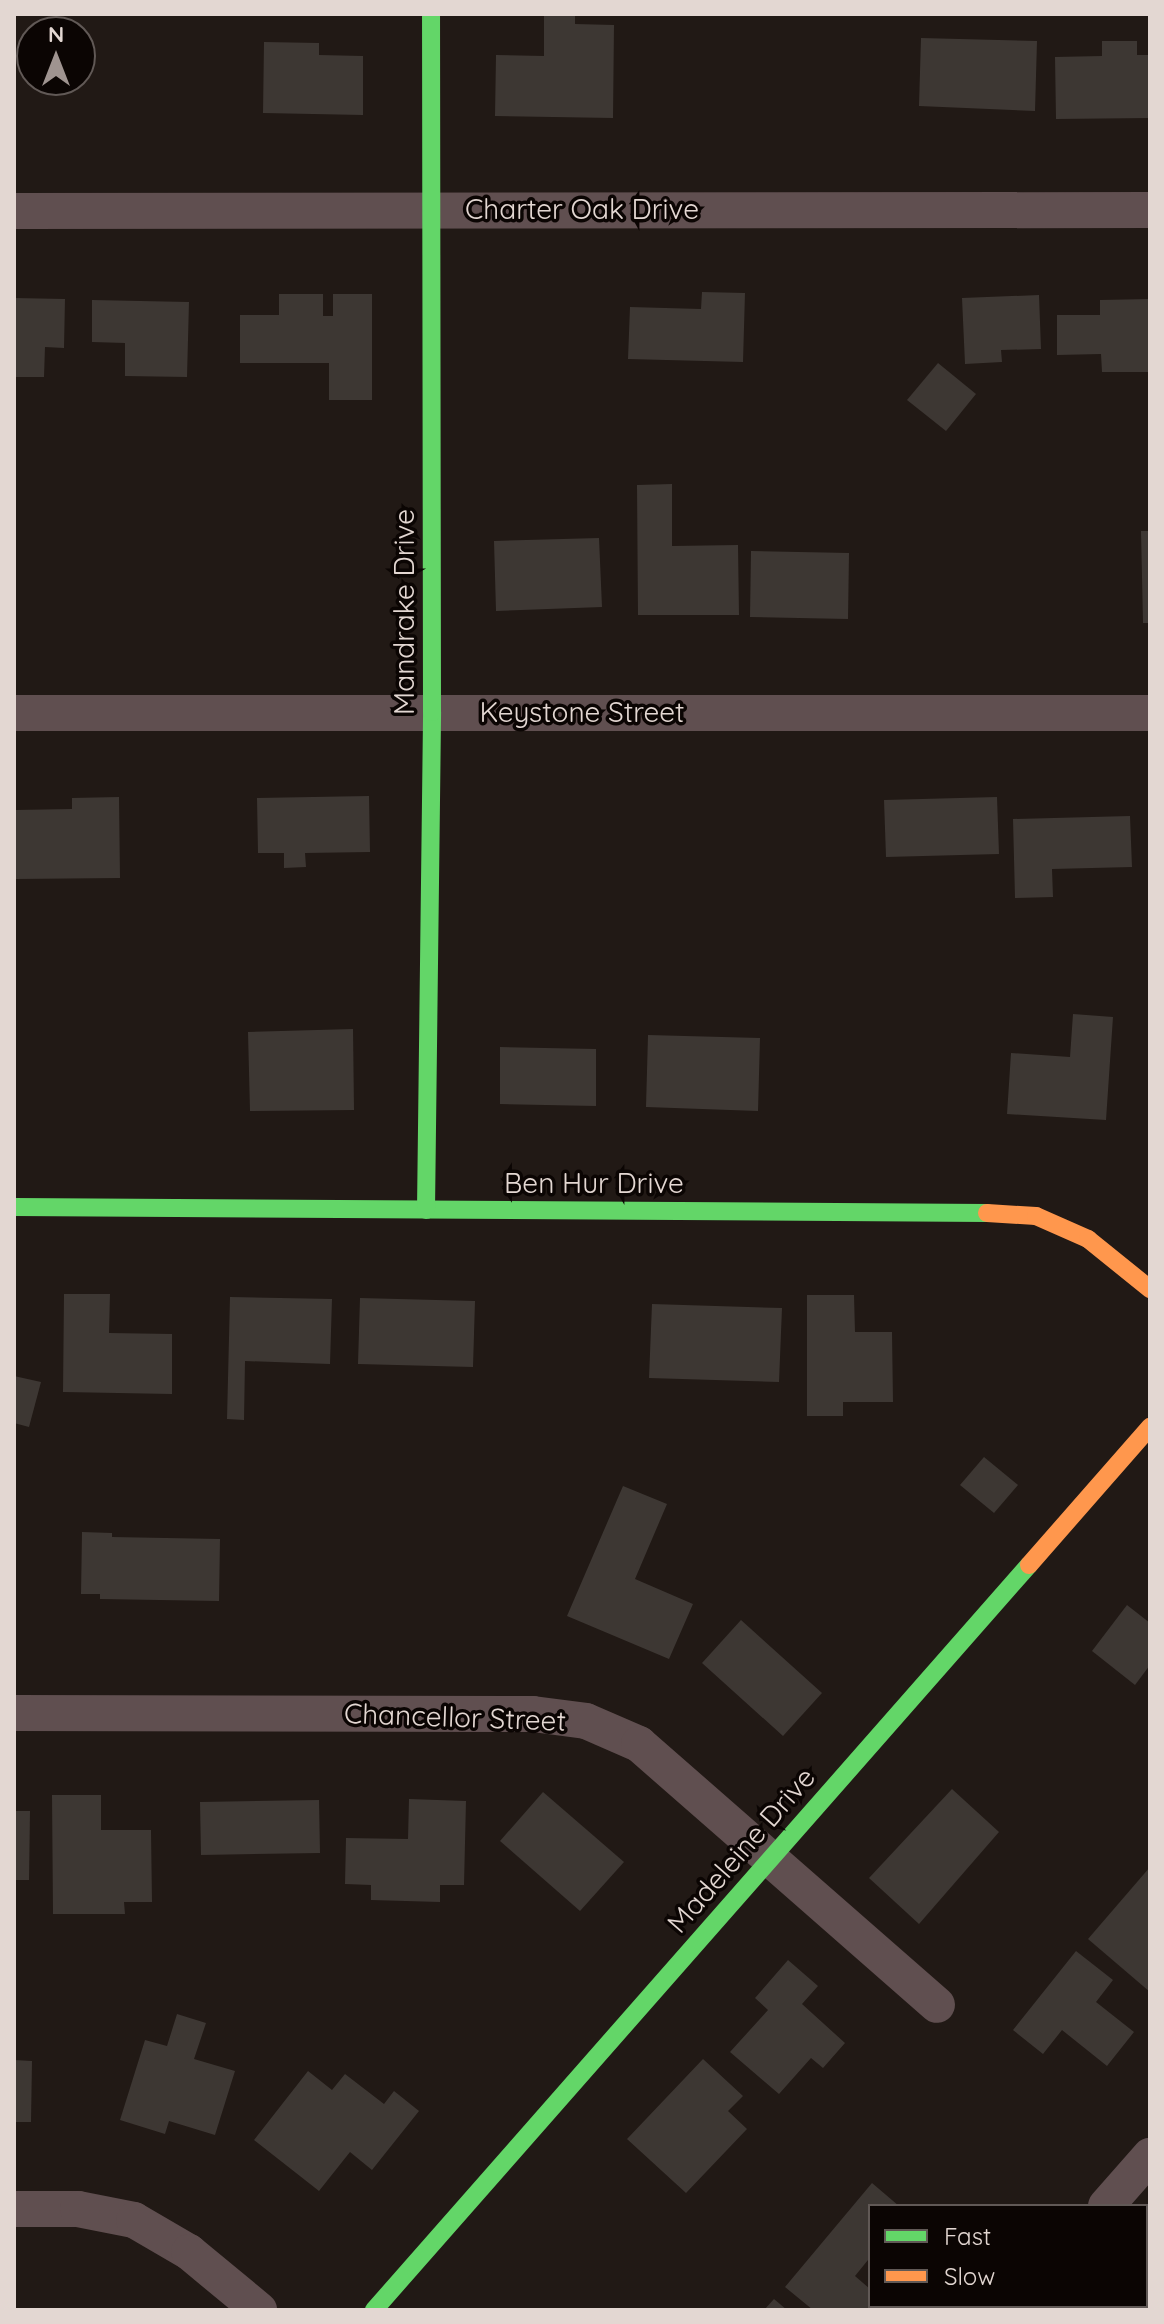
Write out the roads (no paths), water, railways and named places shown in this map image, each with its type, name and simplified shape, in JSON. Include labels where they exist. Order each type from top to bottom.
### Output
[{"type":"street","name":"Mandrake Drive","points":[[426,1210],[432,712],[431,14]]},
{"type":"street","name":"Charter Oak Drive","points":[[14,211],[1150,210]]},
{"type":"street","name":"Keystone Street","points":[[14,713],[1150,713]]},
{"type":"street","name":"Ben Hur Drive","points":[[14,1207],[1036,1216],[1088,1239],[1150,1289]]},
{"type":"street","name":"Madeleine Drive","points":[[374,2310],[1150,1427]]},
{"type":"street","name":"Chancellor Street","points":[[14,1713],[533,1714],[586,1721],[639,1744],[937,2005]]},
{"type":"street","points":[[1108,2204],[1150,2156]]},
{"type":"street","points":[[14,2209],[78,2209],[134,2220],[189,2252],[259,2310]]}]
